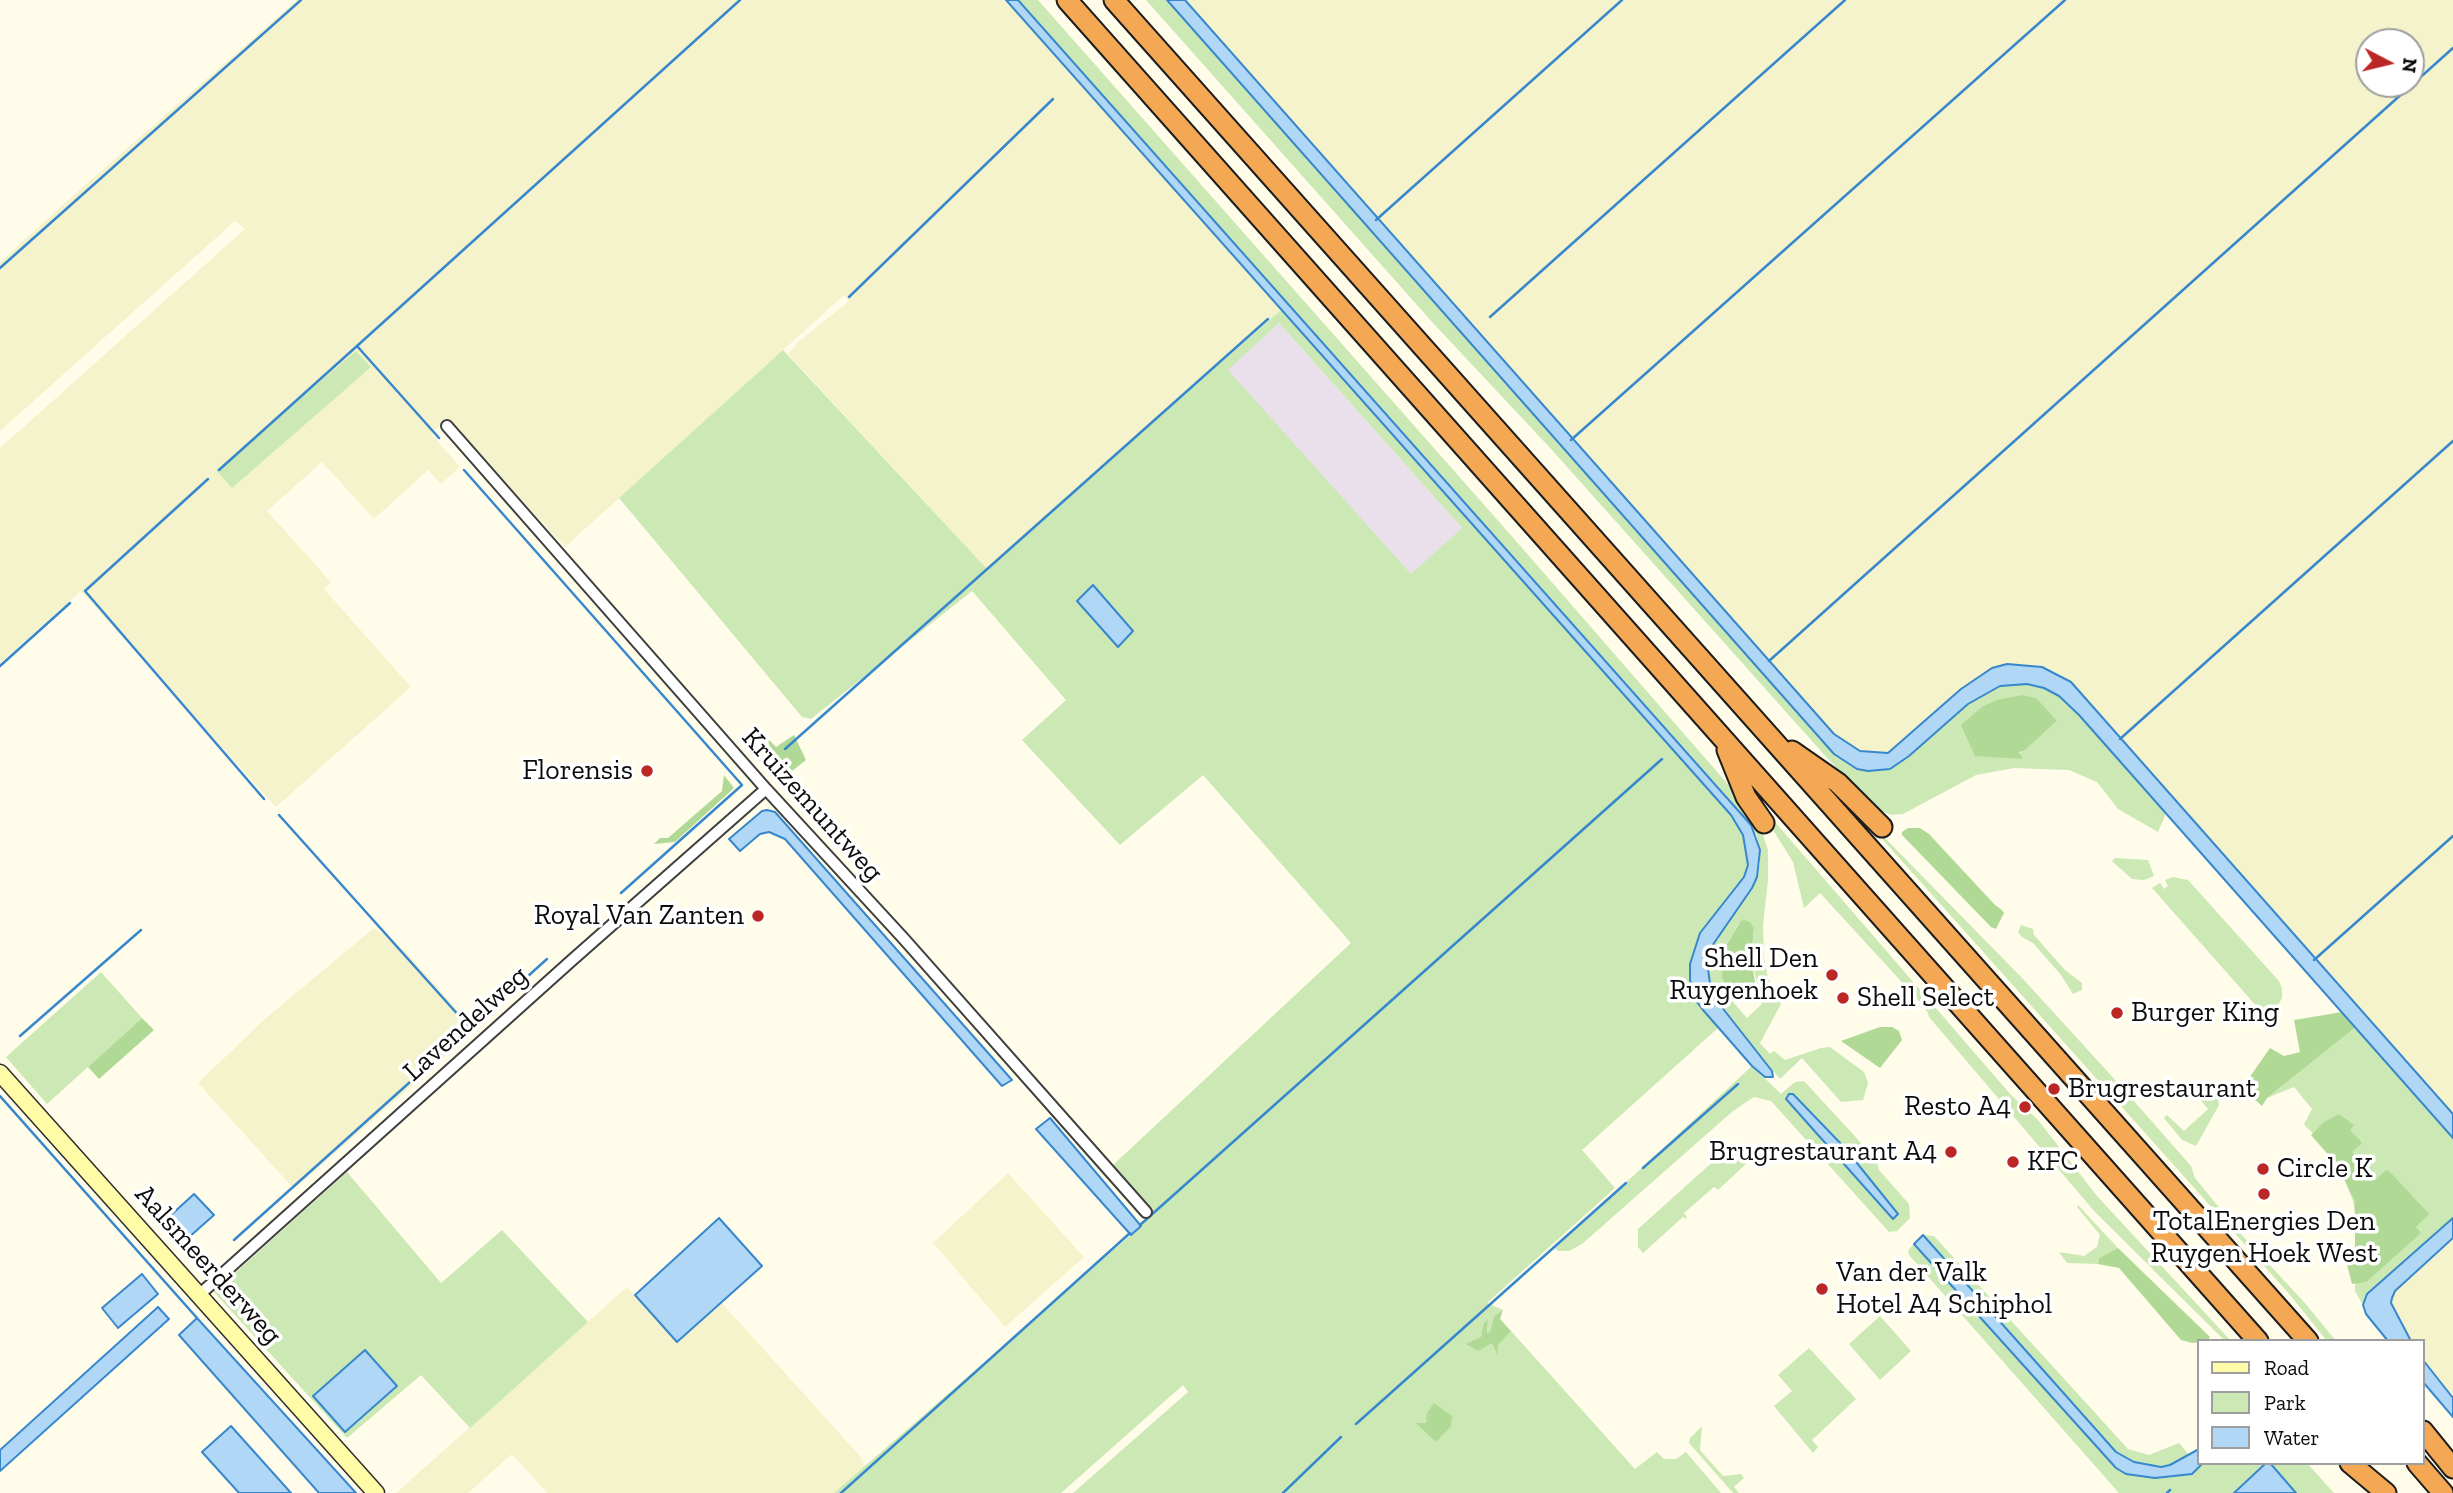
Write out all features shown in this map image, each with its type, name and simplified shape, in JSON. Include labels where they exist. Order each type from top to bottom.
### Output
[{"type":"highway","points":[[1067,0],[2256,1339]]},
{"type":"highway","points":[[1114,0],[2306,1339]]},
{"type":"highway","points":[[1765,732],[1838,783],[1882,827]]},
{"type":"highway","points":[[1722,736],[1746,797],[1764,823]]},
{"type":"highway","points":[[2425,1433],[2453,1468]]},
{"type":"highway","points":[[2352,1465],[2386,1493]]},
{"type":"highway","points":[[2370,1465],[2395,1493]]},
{"type":"highway","points":[[2419,1465],[2443,1493]]},
{"type":"street","name":"Kruizemuntweg","points":[[446,426],[766,789],[904,939],[1146,1212]]},
{"type":"street","name":"Lavendelweg","points":[[199,1295],[766,789]]},
{"type":"street","name":"Aalsmeerderweg","points":[[0,1073],[376,1493]]},
{"type":"shaded area","points":[[1279,323],[1462,528],[1411,575],[1227,370]]},
{"type":"green space","points":[[297,0],[1006,0],[1281,310],[987,569],[788,354],[798,342],[849,301],[844,295],[565,547],[447,418],[431,434],[460,467],[441,484],[428,470],[374,519],[322,462],[267,511],[331,582],[324,589],[411,687],[276,807],[81,591],[0,663],[0,448],[245,229],[235,221],[0,431],[0,262]]},
{"type":"green space","points":[[1018,0],[1038,0],[1746,805],[1760,826],[1768,850],[1763,926],[1764,958],[1768,978],[1781,1004],[1760,1043],[1770,1054],[1774,1051],[1785,1060],[1830,1047],[1864,1072],[1868,1083],[1863,1100],[1841,1102],[1802,1058],[1780,1079],[1723,1011],[1713,994],[1708,969],[1712,946],[1752,888],[1760,864],[1757,836],[1725,794]],"holes":[[[1739,923],[1754,928],[1751,958],[1757,983],[1753,992],[1762,1004],[1747,1018],[1728,996],[1722,977],[1723,951]]]},
{"type":"green space","points":[[1146,0],[1167,0],[1834,754],[1857,769],[1890,769],[1909,756],[1968,704],[2000,686],[2027,684],[2044,688],[2059,696],[2075,710],[2166,813],[2158,832],[2118,809],[2097,782],[2069,770],[2014,768],[1976,775],[1903,814],[1891,815],[1877,809],[1828,759],[1552,450],[1433,323]],"holes":[[[2021,695],[2057,721],[2019,753],[2023,758],[1980,709],[1996,700]]]},
{"type":"green space","points":[[1185,0],[2453,0],[2453,1114],[2071,682],[2042,667],[2007,664],[1961,689],[1888,753],[1860,751],[1834,734]]},
{"type":"green space","points":[[1281,310],[1731,815],[1743,835],[1747,852],[1745,877],[1700,933],[1690,964],[1694,998],[1718,1028],[1582,1150],[1615,1188],[1487,1303],[1503,1310],[1494,1316],[1487,1334],[1488,1320],[1481,1336],[1492,1343],[1496,1353],[1498,1345],[1511,1331],[1635,1469],[1657,1452],[1664,1459],[1676,1459],[1686,1452],[1721,1493],[1073,1493],[1188,1392],[1183,1385],[1061,1493],[834,1493],[1141,1226],[1153,1209],[1113,1165],[1351,943],[1203,775],[1120,845],[1022,740],[1066,700],[972,591],[811,719],[802,717],[619,498],[783,350],[987,569]],"holes":[[[1279,323],[1462,528],[1411,574],[1228,370]],[[1093,585],[1133,630],[1118,647],[1077,601]]]},
{"type":"green space","points":[[356,351],[371,367],[232,488],[216,470]]},
{"type":"green space","points":[[2021,695],[2036,698],[2057,721],[2024,751],[2019,752],[2023,759],[1975,756],[1961,725],[1982,707],[1996,700]]},
{"type":"green space","points":[[794,735],[806,760],[792,771],[784,761],[770,772],[746,747],[750,742],[761,755],[770,750],[768,739],[776,747]]},
{"type":"green space","points":[[724,775],[734,788],[675,842],[654,844],[660,838],[668,838],[722,791]]},
{"type":"green space","points":[[1762,807],[2011,1095],[2038,1120],[2097,1196],[2229,1339],[2223,1339],[2095,1212],[1929,1017],[1921,1003],[1820,893],[1804,908],[1793,862],[1760,809]]},
{"type":"green space","points":[[1908,828],[1920,828],[1929,834],[2002,910],[2004,913],[1996,929],[1991,927],[1902,835]]},
{"type":"green space","points":[[1875,831],[1879,832],[2024,980],[2118,1083],[2191,1166],[2195,1178],[2240,1233],[2334,1339],[2325,1339],[2290,1295]]},
{"type":"green space","points":[[2115,858],[2148,860],[2154,876],[2144,880],[2132,879],[2112,861]]},
{"type":"green space","points":[[2173,877],[2188,880],[2279,981],[2282,998],[2266,1027],[2266,1017],[2152,888],[2160,883],[2164,889],[2168,886],[2165,880]]},
{"type":"green space","points":[[1740,922],[1750,922],[1754,928],[1751,958],[1756,988],[1753,992],[1745,983],[1737,983],[1728,993],[1722,977],[1723,951]]},
{"type":"green space","points":[[2021,925],[2033,929],[2034,935],[2065,970],[2082,983],[2082,990],[2073,994],[2061,975],[2033,943],[2018,932]]},
{"type":"green space","points":[[374,928],[404,950],[475,1030],[294,1189],[198,1083],[266,1018]]},
{"type":"green space","points":[[101,972],[142,1018],[47,1104],[6,1057]]},
{"type":"green space","points":[[2342,1012],[2356,1027],[2267,1098],[2262,1106],[2254,1099],[2247,1081],[2270,1048],[2284,1056],[2300,1052],[2294,1020]]},
{"type":"green space","points":[[142,1018],[154,1030],[99,1079],[88,1067]]},
{"type":"green space","points":[[1880,1027],[1892,1027],[1899,1031],[1902,1040],[1880,1068],[1841,1041]]},
{"type":"green space","points":[[2356,1027],[2453,1138],[2453,1218],[2367,1294],[2363,1305],[2355,1291],[2353,1201],[2338,1164],[2361,1143],[2319,1138],[2307,1128],[2304,1124],[2312,1109],[2294,1087],[2267,1098]]},
{"type":"green space","points":[[1752,1066],[1781,1094],[1795,1082],[1804,1081],[1852,1133],[1877,1162],[1879,1170],[1909,1204],[1910,1218],[1897,1231],[1889,1232],[1771,1101],[1754,1097],[1733,1111],[1582,1244],[1569,1251],[1558,1251],[1555,1248]]},
{"type":"green space","points":[[2205,1086],[2217,1092],[2219,1105],[2196,1146],[2182,1140],[2164,1118],[2167,1115],[2184,1131],[2208,1109],[2193,1091]]},
{"type":"green space","points":[[2339,1114],[2354,1125],[2350,1130],[2362,1143],[2352,1152],[2375,1180],[2386,1170],[2389,1171],[2429,1214],[2416,1227],[2421,1233],[2366,1282],[2352,1284],[2347,1265],[2355,1246],[2355,1201],[2338,1166],[2311,1135],[2323,1123]]},
{"type":"green space","points":[[1727,1149],[1739,1150],[1746,1164],[1718,1190],[1714,1187],[1684,1213],[1686,1219],[1683,1217],[1643,1253],[1638,1247],[1638,1229]]},
{"type":"green space","points":[[347,1172],[441,1283],[502,1230],[588,1322],[470,1428],[421,1375],[347,1438],[214,1292]]},
{"type":"green space","points":[[1008,1173],[1084,1257],[1005,1327],[933,1243]]},
{"type":"green space","points":[[2078,1205],[2118,1248],[2099,1258],[2098,1264],[2067,1263],[2059,1252],[2084,1256],[2097,1247],[2100,1235]]},
{"type":"green space","points":[[1923,1235],[1934,1236],[2128,1449],[2149,1455],[2179,1443],[2189,1455],[2170,1465],[2152,1467],[2123,1458]]},
{"type":"green space","points":[[2453,1238],[2453,1398],[2425,1363],[2425,1339],[2410,1339],[2390,1303],[2395,1291]]},
{"type":"green space","points":[[1914,1244],[2116,1468],[2126,1474],[2155,1478],[2192,1474],[2201,1465],[2264,1465],[2234,1493],[2119,1493],[1909,1255],[1908,1250]]},
{"type":"green space","points":[[2118,1248],[2210,1337],[2209,1339],[2198,1339],[2198,1342],[2192,1343],[2181,1340],[2119,1268],[2098,1264],[2099,1258]]},
{"type":"green space","points":[[627,1287],[677,1342],[721,1302],[860,1456],[865,1466],[834,1493],[547,1493],[512,1454],[468,1493],[396,1493]]},
{"type":"green space","points":[[1503,1310],[1500,1319],[1511,1331],[1498,1345],[1497,1355],[1492,1343],[1478,1351],[1466,1344],[1481,1337],[1484,1323],[1488,1319],[1487,1333],[1490,1332],[1494,1316]]},
{"type":"green space","points":[[1880,1316],[1911,1351],[1880,1380],[1849,1344]]},
{"type":"green space","points":[[1809,1348],[1856,1399],[1812,1440],[1818,1447],[1813,1453],[1774,1406],[1792,1391],[1778,1375]]},
{"type":"green space","points":[[1434,1403],[1452,1416],[1451,1426],[1436,1442],[1416,1423],[1426,1423],[1427,1413]]},
{"type":"green space","points":[[1702,1426],[1700,1450],[1723,1476],[1741,1474],[1744,1478],[1734,1487],[1739,1493],[1733,1493],[1689,1443],[1690,1438]]},
{"type":"green space","points":[[2272,1465],[2309,1465],[2334,1493],[2296,1493]]},
{"type":"water","points":[[1006,0],[1018,0],[1751,825],[1760,850],[1757,877],[1712,946],[1708,969],[1717,1001],[1772,1071],[1773,1077],[1765,1077],[1752,1066],[1703,1010],[1694,998],[1690,980],[1690,964],[1700,933],[1744,877],[1748,865],[1743,835],[1731,815]]},
{"type":"water","points":[[1167,0],[1185,0],[1834,734],[1860,751],[1888,753],[1961,689],[1992,668],[2007,664],[2042,667],[2071,682],[2453,1114],[2453,1138],[2079,715],[2059,696],[2044,688],[2027,684],[2000,686],[1968,704],[1909,756],[1890,769],[1857,769],[1834,754]]},
{"type":"water","points":[[1093,585],[1133,631],[1118,647],[1077,601]]},
{"type":"water","points":[[762,811],[775,812],[1012,1080],[1002,1086],[785,839],[769,832],[760,834],[740,851],[729,839]]},
{"type":"water","points":[[1789,1094],[1793,1094],[1844,1147],[1898,1214],[1893,1219],[1786,1099]]},
{"type":"water","points":[[1050,1118],[1141,1226],[1131,1235],[1036,1129]]},
{"type":"water","points":[[194,1194],[214,1215],[179,1246],[160,1225]]},
{"type":"water","points":[[719,1218],[762,1266],[677,1342],[635,1295]]},
{"type":"water","points":[[2453,1218],[2453,1238],[2395,1291],[2392,1298],[2391,1303],[2410,1339],[2386,1339],[2366,1314],[2363,1305],[2367,1294]]},
{"type":"water","points":[[1923,1235],[2116,1452],[2134,1462],[2161,1467],[2198,1450],[2198,1465],[2201,1465],[2192,1474],[2155,1478],[2126,1474],[2116,1468],[1914,1244]]},
{"type":"water","points":[[142,1274],[158,1294],[118,1328],[102,1308]]},
{"type":"water","points":[[158,1307],[169,1319],[0,1471],[0,1450]]},
{"type":"water","points":[[197,1318],[356,1493],[319,1493],[179,1335]]},
{"type":"water","points":[[365,1350],[397,1386],[345,1432],[313,1396]]},
{"type":"water","points":[[2425,1363],[2453,1398],[2453,1417],[2425,1384]]},
{"type":"water","points":[[231,1426],[291,1493],[239,1493],[202,1452]]},
{"type":"water","points":[[2264,1465],[2272,1465],[2296,1493],[2234,1493]]},
{"type":"waterway","points":[[0,268],[301,0]]},
{"type":"waterway","points":[[439,438],[357,346],[740,0]]},
{"type":"waterway","points":[[1376,220],[1622,0]]},
{"type":"waterway","points":[[1490,317],[1845,0]]},
{"type":"waterway","points":[[1571,440],[2065,0]]},
{"type":"waterway","points":[[1769,661],[2453,48]]},
{"type":"waterway","points":[[849,297],[1053,99]]},
{"type":"waterway","points":[[785,749],[1268,319]]},
{"type":"waterway","points":[[219,470],[357,346]]},
{"type":"waterway","points":[[2120,739],[2453,441]]},
{"type":"waterway","points":[[464,470],[742,785],[621,893]]},
{"type":"waterway","points":[[208,479],[85,591],[264,799]]},
{"type":"waterway","points":[[0,666],[70,603]]},
{"type":"waterway","points":[[1140,1225],[1662,759]]},
{"type":"waterway","points":[[279,815],[469,1027]]},
{"type":"waterway","points":[[2314,960],[2453,836]]},
{"type":"waterway","points":[[20,1036],[141,930]]},
{"type":"waterway","points":[[234,1240],[547,959]]},
{"type":"waterway","points":[[1643,1168],[1738,1084]]},
{"type":"waterway","points":[[0,1096],[197,1318]]},
{"type":"waterway","points":[[1356,1424],[1626,1183]]},
{"type":"waterway","points":[[841,1493],[1130,1233]]},
{"type":"waterway","points":[[1283,1493],[1341,1437]]},
{"type":"waterway","points":[[2167,1493],[2170,1490]]},
{"type":"place","name":"Florensis","points":[[647,771]]},
{"type":"place","name":"Royal Van Zanten","points":[[758,916]]},
{"type":"place","name":"Shell Den Ruygenhoek","points":[[1832,975]]},
{"type":"place","name":"Shell Select","points":[[1843,998]]},
{"type":"place","name":"Burger King","points":[[2117,1013]]},
{"type":"place","name":"Brugrestaurant","points":[[2054,1089]]},
{"type":"place","name":"Resto A4","points":[[2025,1107]]},
{"type":"place","name":"Brugrestaurant A4","points":[[1951,1152]]},
{"type":"place","name":"KFC","points":[[2013,1162]]},
{"type":"place","name":"Circle K","points":[[2263,1169]]},
{"type":"place","name":"TotalEnergies Den Ruygen Hoek West","points":[[2264,1194]]},
{"type":"place","name":"Van der Valk Hotel A4 Schiphol","points":[[1822,1289]]}]
